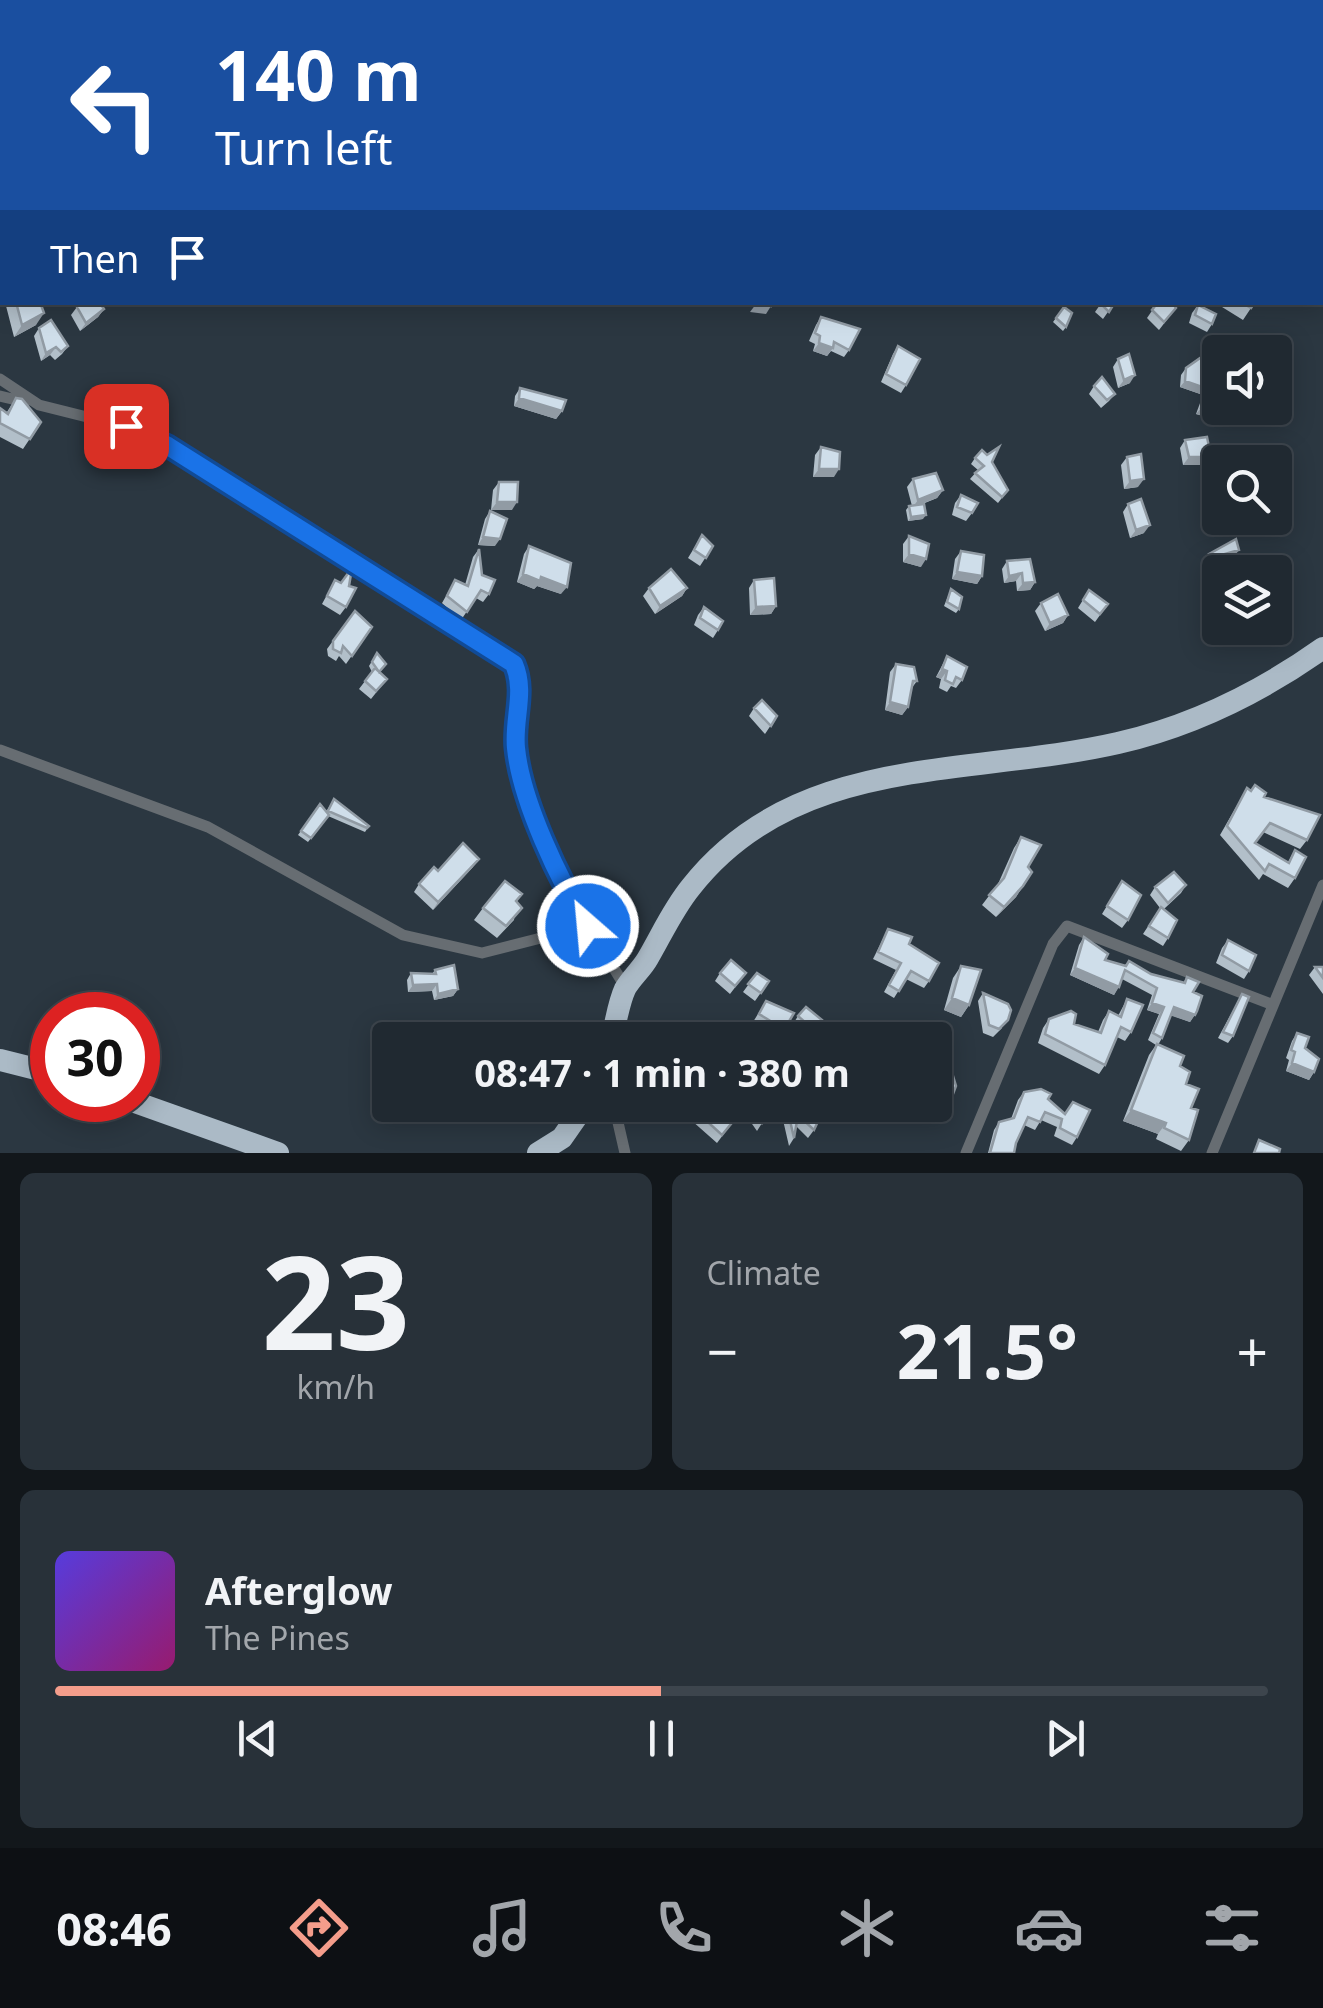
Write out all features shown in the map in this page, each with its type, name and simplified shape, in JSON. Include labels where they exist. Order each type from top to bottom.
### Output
[{"type":"highway","points":[[616,1022],[626,988],[692,884],[728,849],[777,812],[837,788],[916,770],[1117,743],[1190,720],[1250,695],[1323,648]]},
{"type":"highway","points":[[0,1060],[30,1068]]},
{"type":"highway","points":[[160,1111],[278,1153]]},
{"type":"highway","points":[[538,1153],[562,1138],[573,1122]]},
{"type":"street","points":[[0,378],[39,405]]},
{"type":"street","points":[[0,396],[126,426],[168,446],[514,664],[520,680],[515,743],[521,780],[588,926],[626,988]]},
{"type":"street","points":[[0,750],[208,827],[404,934],[482,953],[588,926]]},
{"type":"street","points":[[1212,1153],[1323,885]]},
{"type":"street","points":[[966,1153],[1053,944],[1067,926],[1271,1004]]},
{"type":"street","points":[[618,1122],[625,1153]]},
{"type":"building","points":[[17,305],[41,305],[44,313],[22,325]]},
{"type":"building","points":[[101,305],[104,309],[86,323],[77,307]]},
{"type":"building","points":[[1156,305],[1176,308],[1164,322],[1152,310]]},
{"type":"building","points":[[1198,305],[1216,314],[1212,324],[1195,315]]},
{"type":"building","points":[[1064,307],[1072,313],[1066,327],[1056,318]]},
{"type":"building","points":[[821,317],[860,329],[849,350],[834,342],[833,348],[819,343],[820,336],[815,333]]},
{"type":"building","points":[[51,320],[68,346],[61,352],[56,347],[46,353],[39,328]]},
{"type":"building","points":[[898,346],[920,359],[906,385],[886,374]]},
{"type":"building","points":[[1129,354],[1135,375],[1124,380],[1118,359]]},
{"type":"building","points":[[1202,357],[1202,387],[1185,381],[1186,368]]},
{"type":"building","points":[[1102,377],[1115,394],[1107,400],[1094,386]]},
{"type":"building","points":[[520,388],[566,400],[562,411],[519,398]]},
{"type":"building","points":[[16,398],[22,399],[41,422],[30,439],[0,423],[0,408],[8,414]]},
{"type":"building","points":[[1207,437],[1209,445],[1202,445],[1202,457],[1189,457],[1185,440]]},
{"type":"building","points":[[821,447],[840,452],[839,469],[819,469]]},
{"type":"building","points":[[999,447],[992,462],[1008,490],[1002,497],[975,473],[984,466],[975,458],[982,450],[987,455]]},
{"type":"building","points":[[1141,454],[1144,479],[1130,481],[1127,457]]},
{"type":"building","points":[[936,473],[943,490],[918,500],[913,479]]},
{"type":"building","points":[[499,482],[518,482],[517,502],[497,502]]},
{"type":"building","points":[[961,495],[978,503],[972,513],[957,507]]},
{"type":"building","points":[[1141,499],[1150,525],[1136,530],[1128,504]]},
{"type":"building","points":[[924,504],[926,515],[911,517],[909,506]]},
{"type":"building","points":[[490,511],[507,519],[500,539],[483,537]]},
{"type":"building","points":[[702,535],[713,546],[706,558],[694,550]]},
{"type":"building","points":[[909,536],[929,544],[926,559],[909,554]]},
{"type":"building","points":[[1236,539],[1239,550],[1209,554]]},
{"type":"building","points":[[529,546],[571,563],[567,587],[523,574]]},
{"type":"building","points":[[479,549],[482,575],[495,580],[489,594],[481,590],[467,612],[447,596],[455,580],[468,586]]},
{"type":"building","points":[[961,551],[984,555],[982,576],[957,572]]},
{"type":"building","points":[[1030,559],[1035,582],[1023,583],[1022,573],[1009,576],[1007,561]]},
{"type":"building","points":[[352,568],[349,586],[356,588],[346,607],[327,596],[335,580],[341,583]]},
{"type":"building","points":[[671,569],[687,588],[660,606],[649,588]]},
{"type":"building","points":[[774,578],[776,606],[756,607],[754,580]]},
{"type":"building","points":[[951,589],[962,597],[959,609],[947,602]]},
{"type":"building","points":[[1089,590],[1108,604],[1100,614],[1083,600]]},
{"type":"building","points":[[1058,594],[1068,615],[1050,623],[1041,603]]},
{"type":"building","points":[[704,607],[723,621],[718,630],[700,618]]},
{"type":"building","points":[[355,611],[372,627],[352,656],[343,646],[341,653],[333,649],[333,641]]},
{"type":"building","points":[[377,653],[386,664],[379,672],[372,662]]},
{"type":"building","points":[[947,656],[967,667],[962,680],[956,677],[953,684],[945,680],[947,671],[942,669]]},
{"type":"building","points":[[896,664],[914,667],[917,681],[913,681],[908,707],[890,702]]},
{"type":"building","points":[[375,668],[387,679],[376,691],[365,681]]},
{"type":"building","points":[[762,700],[777,716],[771,726],[754,708]]},
{"type":"building","points":[[1255,785],[1266,793],[1264,797],[1320,815],[1307,840],[1270,823],[1255,843],[1289,863],[1295,850],[1306,857],[1295,878],[1269,864],[1265,871],[1227,826],[1247,788],[1251,791]]},
{"type":"building","points":[[334,799],[369,826],[328,811]]},
{"type":"building","points":[[320,804],[329,815],[311,838],[301,831]]},
{"type":"building","points":[[1021,837],[1041,845],[1028,867],[1032,872],[1004,907],[989,895],[1004,878]]},
{"type":"building","points":[[463,843],[479,859],[438,902],[419,884],[434,867],[438,871]]},
{"type":"building","points":[[1174,872],[1186,885],[1168,903],[1155,887]]},
{"type":"building","points":[[505,881],[522,894],[516,901],[522,908],[506,926],[483,908]]},
{"type":"building","points":[[1122,881],[1141,895],[1128,920],[1107,906]]},
{"type":"building","points":[[1161,907],[1177,920],[1168,938],[1149,926]]},
{"type":"building","points":[[888,929],[912,937],[909,944],[939,963],[929,981],[911,971],[899,991],[889,985],[901,963],[878,952]]},
{"type":"building","points":[[1084,937],[1108,954],[1105,960],[1126,966],[1129,961],[1151,974],[1185,983],[1187,977],[1199,982],[1193,992],[1202,996],[1195,1015],[1174,1007],[1162,1038],[1153,1033],[1164,1007],[1152,1003],[1157,988],[1125,970],[1119,987],[1075,968]]},
{"type":"building","points":[[1228,940],[1256,955],[1249,971],[1222,955]]},
{"type":"building","points":[[731,960],[746,973],[735,986],[720,973]]},
{"type":"building","points":[[454,965],[458,989],[438,994],[437,984],[413,985],[411,973],[436,974],[435,970]]},
{"type":"building","points":[[961,966],[981,970],[969,1005],[952,998]]},
{"type":"building","points":[[757,973],[769,981],[761,993],[748,984]]},
{"type":"building","points":[[983,993],[1008,1004],[1011,1010],[999,1029],[989,1025]]},
{"type":"building","points":[[1242,994],[1249,997],[1233,1036],[1223,1032]]},
{"type":"building","points":[[1127,999],[1143,1005],[1131,1032],[1121,1027],[1105,1065],[1045,1034],[1049,1019],[1071,1011],[1076,1014],[1074,1024],[1101,1033],[1109,1011],[1121,1017]]},
{"type":"building","points":[[766,1001],[794,1013],[789,1022],[772,1022],[759,1014]]},
{"type":"building","points":[[806,1007],[822,1020],[805,1022],[798,1016]]},
{"type":"building","points":[[1297,1033],[1309,1037],[1305,1048],[1319,1059],[1314,1072],[1292,1063],[1295,1052],[1291,1050]]},
{"type":"building","points":[[1157,1044],[1184,1056],[1180,1066],[1190,1072],[1186,1084],[1199,1089],[1191,1108],[1198,1110],[1189,1140],[1164,1128],[1166,1123],[1131,1110]]},
{"type":"building","points":[[1041,1089],[1051,1094],[1048,1099],[1065,1114],[1073,1102],[1090,1110],[1077,1137],[1060,1128],[1062,1119],[1045,1112],[1040,1122],[1028,1117],[1014,1153],[990,1153],[999,1122],[1014,1118],[1024,1092]]},
{"type":"building","points":[[708,1122],[733,1122],[722,1135]]},
{"type":"building","points":[[1259,1140],[1280,1149],[1279,1153],[1254,1153]]},
{"type":"route","points":[[126,426],[168,446],[501,660],[514,664],[520,680],[515,743],[521,780],[588,926]]}]
